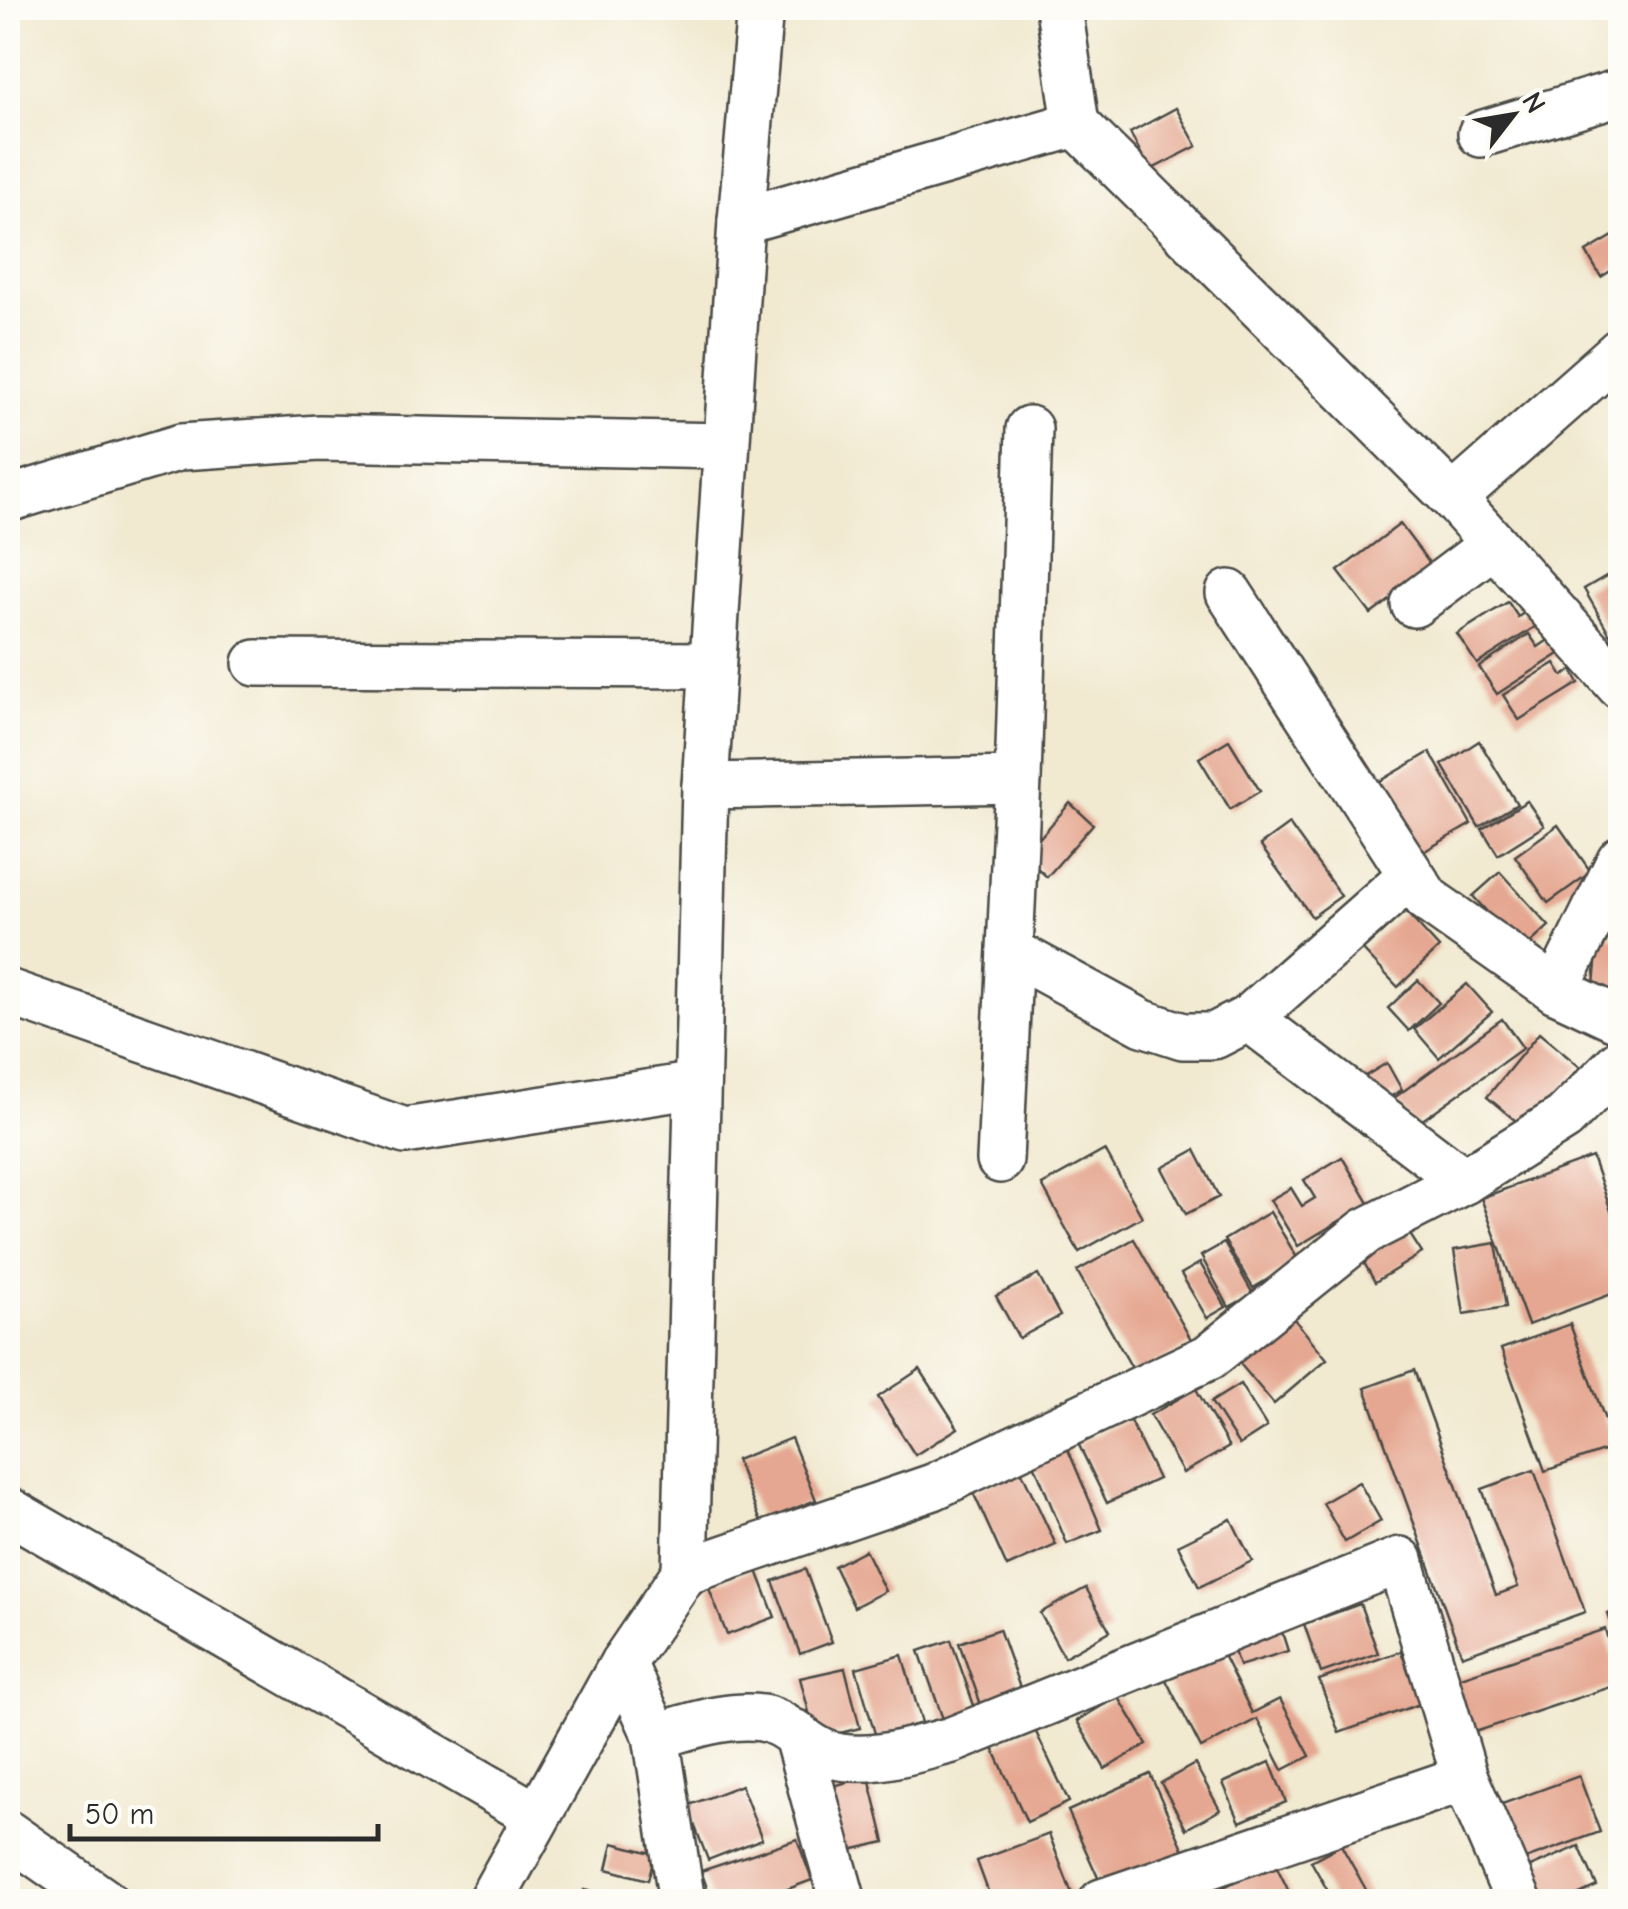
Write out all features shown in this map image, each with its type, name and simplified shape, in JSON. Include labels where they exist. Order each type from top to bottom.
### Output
[{"type":"street","points":[[490,1902],[622,1664],[685,1572],[704,786],[760,8]]},
{"type":"street","points":[[1059,8],[1076,124],[1453,498],[1620,686]]},
{"type":"street","points":[[1481,134],[1620,92]]},
{"type":"street","points":[[742,221],[1076,124]]},
{"type":"street","points":[[1453,498],[1620,351]]},
{"type":"street","points":[[1000,1160],[1029,429]]},
{"type":"street","points":[[8,499],[182,447],[319,438],[726,446]]},
{"type":"street","points":[[1414,604],[1494,544]]},
{"type":"street","points":[[1229,593],[1426,898],[1556,990],[1620,1020]]},
{"type":"street","points":[[256,663],[712,665]]},
{"type":"street","points":[[704,786],[1018,780]]},
{"type":"street","points":[[1556,990],[1620,860]]},
{"type":"street","points":[[1010,952],[1143,1022],[1183,1036],[1214,1036],[1249,1018],[1412,875]]},
{"type":"street","points":[[8,992],[405,1132],[697,1085]]},
{"type":"street","points":[[1249,1018],[1464,1181]]},
{"type":"street","points":[[685,1572],[933,1487],[1209,1357],[1366,1230],[1464,1181],[1564,1118],[1620,1062]]},
{"type":"street","points":[[8,1510],[537,1816]]},
{"type":"street","points":[[656,1736],[727,1718],[766,1718],[822,1752],[850,1758],[895,1754],[952,1740],[1400,1560],[1465,1778],[1519,1902]]},
{"type":"street","points":[[622,1664],[656,1736],[682,1902]]},
{"type":"street","points":[[796,1733],[843,1902]]},
{"type":"street","points":[[1102,1902],[1465,1778]]},
{"type":"street","points":[[8,1834],[105,1902]]},
{"type":"building","points":[[1176,108],[1197,146],[1150,170],[1130,133]]},
{"type":"building","points":[[1620,232],[1620,265],[1601,277],[1586,252]]},
{"type":"building","points":[[1400,524],[1433,568],[1371,614],[1338,571]]},
{"type":"building","points":[[1620,568],[1620,652],[1584,589]]},
{"type":"building","points":[[1508,602],[1518,617],[1528,610],[1538,625],[1477,664],[1457,634]]},
{"type":"building","points":[[1529,634],[1538,647],[1550,639],[1559,654],[1497,694],[1479,667]]},
{"type":"building","points":[[1555,663],[1563,676],[1572,670],[1579,683],[1519,720],[1503,695]]},
{"type":"building","points":[[1229,740],[1260,791],[1230,809],[1199,758]]},
{"type":"building","points":[[1479,741],[1517,804],[1479,827],[1442,765]]},
{"type":"building","points":[[1430,752],[1471,824],[1416,856],[1374,785]]},
{"type":"building","points":[[1527,801],[1544,826],[1498,855],[1482,829]]},
{"type":"building","points":[[1070,803],[1093,824],[1047,877],[1024,856]]},
{"type":"building","points":[[1289,824],[1341,896],[1312,917],[1260,845]]},
{"type":"building","points":[[1558,825],[1591,872],[1548,903],[1515,856]]},
{"type":"building","points":[[1500,872],[1549,926],[1522,951],[1473,896]]},
{"type":"building","points":[[1405,911],[1439,948],[1398,987],[1363,950]]},
{"type":"building","points":[[1599,932],[1620,939],[1620,998],[1594,985]]},
{"type":"building","points":[[1418,980],[1439,1003],[1409,1031],[1388,1008]]},
{"type":"building","points":[[1467,984],[1492,1012],[1439,1058],[1414,1029]]},
{"type":"building","points":[[1502,1019],[1523,1048],[1414,1126],[1394,1098]]},
{"type":"building","points":[[1539,1033],[1580,1067],[1528,1131],[1487,1097]]},
{"type":"building","points":[[1387,1063],[1402,1090],[1372,1107],[1357,1081]]},
{"type":"building","points":[[1105,1150],[1142,1217],[1079,1252],[1042,1185]]},
{"type":"building","points":[[1195,1150],[1219,1197],[1186,1214],[1162,1168]]},
{"type":"building","points":[[1342,1157],[1369,1203],[1298,1246],[1270,1200],[1291,1188],[1302,1206],[1315,1198],[1304,1180]]},
{"type":"building","points":[[1592,1157],[1620,1236],[1620,1291],[1528,1325],[1481,1198]]},
{"type":"building","points":[[1270,1212],[1299,1261],[1253,1288],[1224,1240]]},
{"type":"building","points":[[1404,1225],[1422,1253],[1375,1282],[1358,1252]]},
{"type":"building","points":[[1134,1239],[1193,1343],[1136,1375],[1077,1271]]},
{"type":"building","points":[[1224,1243],[1253,1294],[1229,1307],[1201,1256]]},
{"type":"building","points":[[1496,1243],[1506,1307],[1464,1314],[1454,1250]]},
{"type":"building","points":[[1200,1263],[1226,1307],[1207,1318],[1181,1274]]},
{"type":"building","points":[[1038,1275],[1060,1316],[1019,1338],[996,1296]]},
{"type":"building","points":[[1289,1313],[1327,1359],[1274,1404],[1236,1359]]},
{"type":"building","points":[[1570,1324],[1615,1447],[1545,1471],[1501,1349]]},
{"type":"building","points":[[920,1369],[958,1428],[915,1455],[878,1397]]},
{"type":"building","points":[[1414,1370],[1496,1595],[1518,1587],[1482,1489],[1534,1470],[1585,1612],[1462,1656],[1365,1388]]},
{"type":"building","points":[[1240,1384],[1267,1427],[1239,1445],[1211,1402]]},
{"type":"building","points":[[1196,1389],[1229,1447],[1183,1473],[1150,1415]]},
{"type":"building","points":[[1129,1419],[1158,1479],[1107,1503],[1078,1443]]},
{"type":"building","points":[[791,1438],[816,1500],[761,1522],[736,1460]]},
{"type":"building","points":[[1067,1447],[1102,1530],[1067,1544],[1033,1461]]},
{"type":"building","points":[[1021,1470],[1056,1545],[1007,1567],[973,1492]]},
{"type":"building","points":[[1359,1482],[1381,1521],[1345,1542],[1323,1503]]},
{"type":"building","points":[[1231,1519],[1252,1561],[1199,1587],[1178,1545]]},
{"type":"building","points":[[865,1550],[885,1591],[854,1607],[834,1566]]},
{"type":"building","points":[[756,1568],[775,1617],[727,1635],[708,1586]]},
{"type":"building","points":[[805,1569],[832,1642],[800,1654],[773,1581]]},
{"type":"building","points":[[1086,1588],[1110,1631],[1064,1657],[1040,1613]]},
{"type":"building","points":[[1360,1604],[1378,1653],[1321,1673],[1304,1624]]},
{"type":"building","points":[[1620,1609],[1620,1648],[1608,1614]]},
{"type":"building","points":[[1280,1626],[1288,1651],[1239,1666],[1231,1642]]},
{"type":"building","points":[[999,1629],[1025,1702],[985,1716],[959,1643]]},
{"type":"building","points":[[1605,1629],[1620,1684],[1469,1734],[1452,1680]]},
{"type":"building","points":[[951,1640],[977,1714],[945,1725],[919,1651]]},
{"type":"building","points":[[1219,1647],[1252,1713],[1280,1699],[1310,1756],[1283,1770],[1257,1719],[1201,1748],[1164,1676]]},
{"type":"building","points":[[1401,1651],[1420,1704],[1339,1733],[1319,1680]]},
{"type":"building","points":[[902,1655],[922,1723],[876,1737],[856,1668]]},
{"type":"building","points":[[845,1668],[860,1728],[816,1739],[800,1678]]},
{"type":"building","points":[[1118,1696],[1147,1744],[1105,1769],[1077,1721]]},
{"type":"building","points":[[1034,1728],[1069,1802],[1027,1822],[993,1748]]},
{"type":"building","points":[[1270,1762],[1286,1802],[1240,1822],[1223,1783]]},
{"type":"building","points":[[1195,1764],[1220,1810],[1186,1829],[1161,1783]]},
{"type":"building","points":[[1150,1774],[1187,1857],[1105,1893],[1068,1811]]},
{"type":"building","points":[[1579,1776],[1600,1832],[1523,1860],[1502,1804]]},
{"type":"building","points":[[869,1777],[885,1842],[832,1854],[816,1790]]},
{"type":"building","points":[[741,1785],[762,1839],[708,1860],[687,1806]]},
{"type":"building","points":[[1049,1834],[1072,1894],[1052,1902],[992,1902],[977,1861]]},
{"type":"building","points":[[797,1839],[812,1880],[753,1902],[712,1902],[701,1871]]},
{"type":"building","points":[[613,1843],[655,1854],[648,1880],[607,1869]]},
{"type":"building","points":[[1341,1845],[1373,1902],[1334,1902],[1311,1861]]},
{"type":"building","points":[[1579,1846],[1597,1886],[1562,1902],[1544,1902],[1528,1868]]},
{"type":"building","points":[[1274,1861],[1294,1902],[1225,1902],[1219,1890]]},
{"type":"building","points":[[584,1890],[625,1900],[625,1902],[581,1902]]}]
